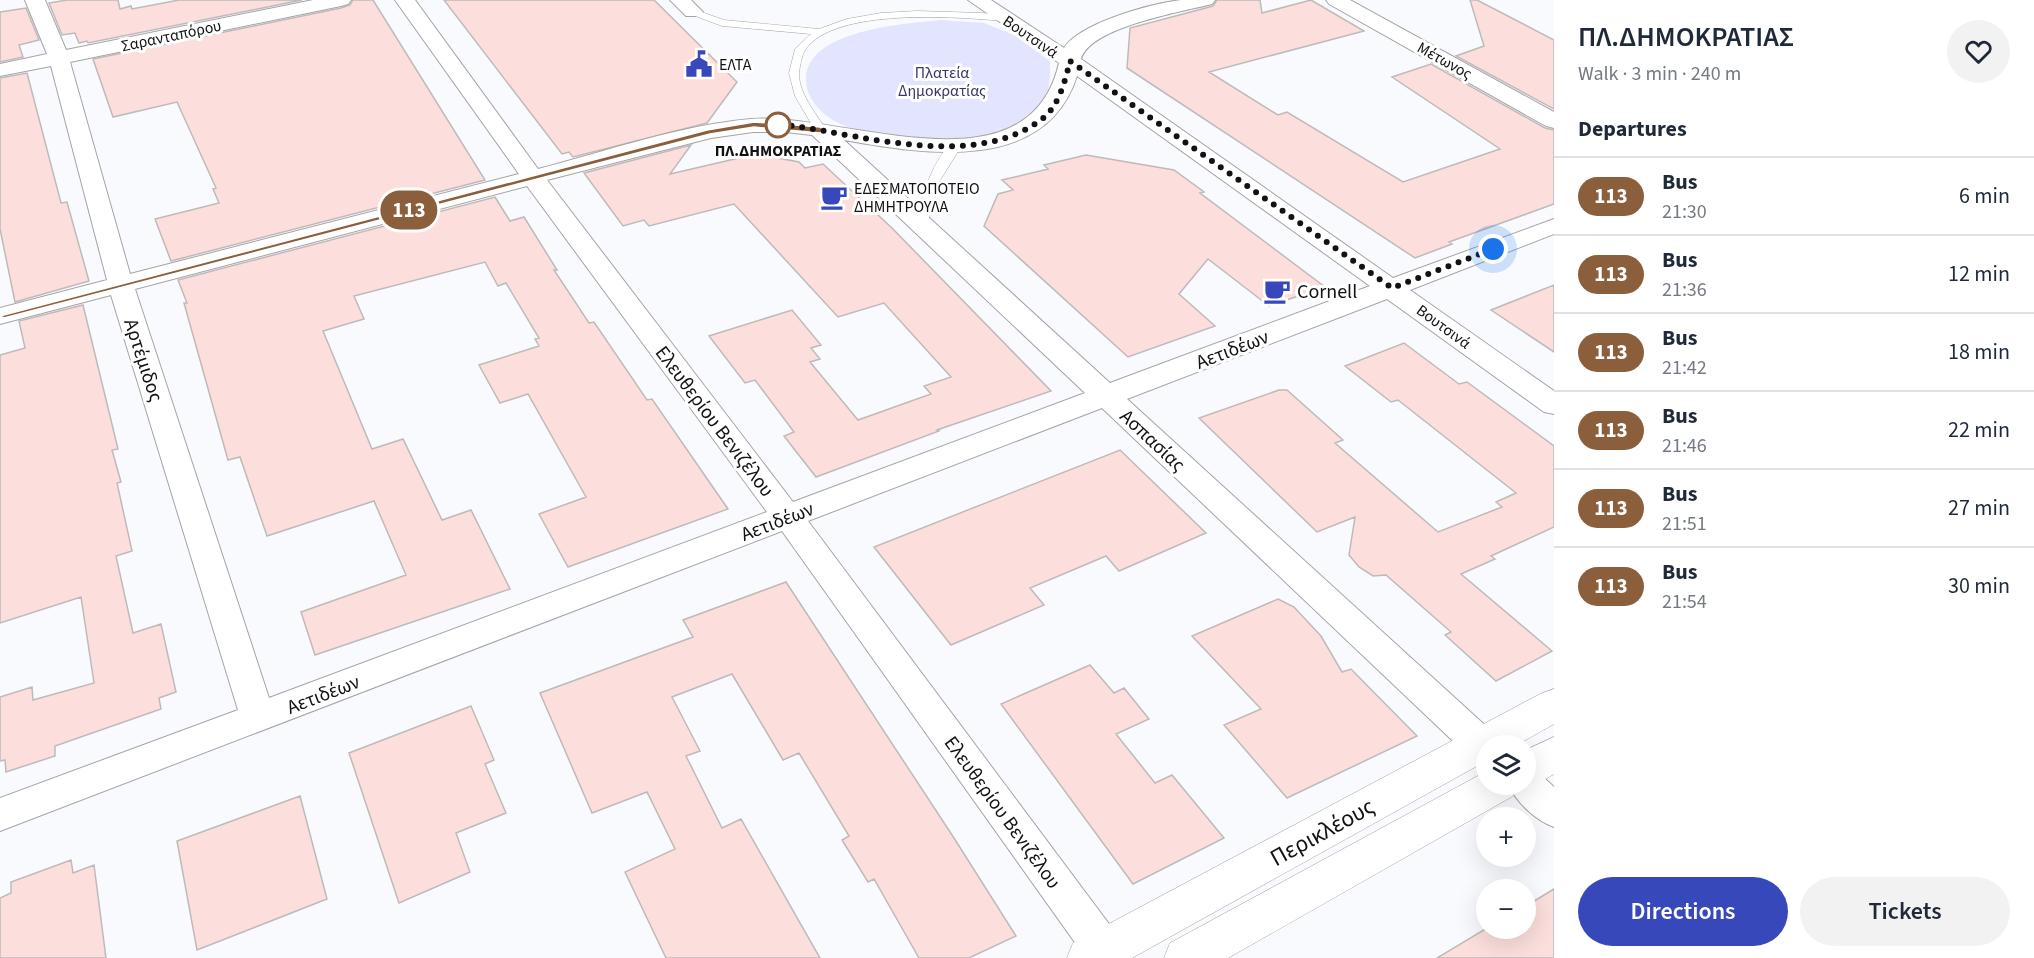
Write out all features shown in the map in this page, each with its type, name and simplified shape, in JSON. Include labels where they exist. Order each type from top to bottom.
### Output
[{"type":"street","name":"Αρτέμιδος","points":[[36,0],[59,58],[120,284],[258,718]]},
{"type":"street","name":"Σαρανταπόρου","points":[[0,70],[341,0]]},
{"type":"street","name":"Ελευθερίου Βενιζέλου","points":[[405,0],[534,179],[788,517],[1101,956]]},
{"type":"street","name":"Βουτσινά","points":[[978,0],[1070,61],[1554,405]]},
{"type":"street","points":[[0,316],[534,179],[710,131],[754,124],[820,130],[924,147],[970,144],[1012,135],[1044,118],[1062,90],[1076,44],[1095,30],[1205,0]]},
{"type":"street","name":"Μέτωνος","points":[[1336,0],[1554,121]]},
{"type":"street","name":"Ασπασίας","points":[[820,130],[1476,740]]},
{"type":"street","name":"Αετιδέων","points":[[0,815],[1554,226]]},
{"type":"street","name":"Περικλέους","points":[[1504,735],[1554,705]]},
{"type":"street","name":"Περικλέους","points":[[1101,956],[1476,751]]},
{"type":"street","points":[[1536,764],[1554,754]]},
{"type":"street","points":[[1536,794],[1554,811]]},
{"type":"street","points":[[1186,958],[1479,795]]},
{"type":"lane","points":[[687,6],[722,23],[818,33],[875,16],[916,12],[1004,18]]},
{"type":"lane","points":[[818,33],[799,50],[793,71],[798,94],[820,130]]},
{"type":"lane","points":[[921,225],[931,183],[941,164],[956,145]]},
{"type":"green space","name":"Πλατεία Δημοκρατίας","points":[[941,20],[984,23],[1014,35],[1050,61],[1048,92],[1038,111],[1007,129],[986,136],[938,141],[913,140],[867,133],[848,127],[828,117],[809,95],[808,69],[818,53],[834,42],[879,28]]},
{"type":"building","points":[[67,0],[118,0],[120,9],[131,6],[132,9],[179,0],[302,0],[79,43],[75,33],[62,35],[49,3]]},
{"type":"building","points":[[353,0],[373,0],[485,180],[171,261],[155,219],[219,203],[213,189],[216,188],[177,102],[113,117],[93,59],[341,8],[350,5]]},
{"type":"building","points":[[444,0],[654,0],[737,82],[707,123],[573,157],[569,152],[562,154]]},
{"type":"building","points":[[1217,0],[1260,0],[1262,13],[1311,0],[1364,31],[1209,72],[1278,115],[1287,112],[1403,182],[1500,149],[1392,77],[1431,64],[1545,128],[1554,130],[1554,204],[1449,242],[1452,244],[1415,258],[1127,68],[1130,28],[1213,6]]},
{"type":"building","points":[[1470,0],[1477,0],[1554,40],[1554,109],[1456,56],[1484,46]]},
{"type":"building","points":[[26,8],[39,40],[19,45],[23,57],[0,62],[0,12]]},
{"type":"building","points":[[27,73],[61,203],[67,202],[89,281],[15,302],[0,229],[0,78]]},
{"type":"building","points":[[691,145],[670,174],[756,154],[799,162],[805,168],[823,164],[892,228],[1051,391],[937,430],[939,431],[816,477],[784,436],[794,432],[755,380],[745,383],[709,336],[792,310],[821,345],[811,348],[820,359],[810,362],[858,420],[931,394],[924,386],[951,377],[884,303],[838,317],[734,204],[649,226],[644,220],[623,226],[584,173]]},
{"type":"building","points":[[1086,155],[1174,170],[1204,192],[1200,193],[1325,287],[1269,306],[1208,259],[1179,294],[1215,326],[1128,357],[984,226],[998,194],[1013,190],[1002,180],[1048,169],[1044,165]]},
{"type":"building","points":[[495,197],[510,221],[524,217],[557,270],[554,270],[589,323],[594,322],[647,400],[652,399],[728,509],[568,567],[539,514],[586,497],[528,394],[500,403],[479,365],[539,346],[535,339],[539,338],[506,283],[498,286],[485,262],[354,296],[364,319],[323,331],[372,449],[403,439],[442,520],[471,510],[510,589],[315,655],[301,612],[406,575],[374,501],[267,536],[240,457],[228,460],[184,303],[187,303],[178,280]]},
{"type":"building","points":[[1554,285],[1554,352],[1491,310]]},
{"type":"building","points":[[83,305],[118,449],[112,450],[121,482],[117,483],[132,551],[116,556],[133,633],[161,624],[176,692],[159,698],[161,709],[55,746],[55,756],[6,772],[5,760],[0,761],[0,697],[32,687],[33,700],[94,683],[81,597],[0,623],[0,355],[25,348],[19,321]]},
{"type":"building","points":[[1404,343],[1459,384],[1467,382],[1554,446],[1554,527],[1491,556],[1495,559],[1461,574],[1552,651],[1496,681],[1445,635],[1451,632],[1386,575],[1373,576],[1359,567],[1349,555],[1355,517],[1317,532],[1199,418],[1279,390],[1287,390],[1343,440],[1335,443],[1438,532],[1502,507],[1496,502],[1516,493],[1398,400],[1391,402],[1345,366]]},
{"type":"building","points":[[1120,450],[1206,533],[1119,571],[1106,556],[1030,588],[1044,605],[951,645],[874,547]]},
{"type":"building","points":[[786,582],[1016,936],[969,958],[919,958],[874,879],[868,882],[842,840],[849,836],[799,753],[783,760],[732,674],[672,697],[700,751],[686,756],[722,828],[741,819],[820,958],[666,958],[625,872],[675,849],[647,792],[592,813],[540,693],[693,637],[683,620]]},
{"type":"building","points":[[1278,599],[1294,607],[1321,636],[1342,672],[1351,669],[1417,736],[1287,798],[1224,725],[1261,709],[1192,636]]},
{"type":"building","points":[[1090,665],[1114,693],[1124,688],[1149,719],[1116,734],[1155,783],[1172,775],[1224,838],[1133,884],[1001,704]]},
{"type":"building","points":[[471,706],[494,760],[485,764],[506,813],[456,833],[470,872],[399,903],[349,753]]},
{"type":"building","points":[[300,796],[327,899],[197,950],[177,841]]},
{"type":"building","points":[[71,860],[73,873],[94,865],[106,958],[0,958],[0,898],[11,893],[11,882]]},
{"type":"building","points":[[1554,889],[1554,958],[1437,958],[1476,935],[1476,939],[1536,939],[1536,900]]},
{"type":"bus line","name":"113","points":[[0,316],[534,179],[710,131],[754,124],[820,130]]},
{"type":"place","name":"ΕΛΤΑ","points":[[699,64]]},
{"type":"place","name":"ΠΛ.ΔΗΜΟΚΡΑΤΙΑΣ","points":[[778,125]]},
{"type":"place","name":"ΕΔΕΣΜΑΤΟΠΟΤΕΙΟ ΔΗΜΗΤΡΟΥΛΑ","points":[[834,197]]},
{"type":"place","name":"Cornell","points":[[1277,291]]},
{"type":"route","points":[[778,125],[774,125],[795,126],[888,143],[924,147],[970,144],[1012,135],[1044,118],[1062,90],[1070,61],[1392,288],[1493,249]]}]
